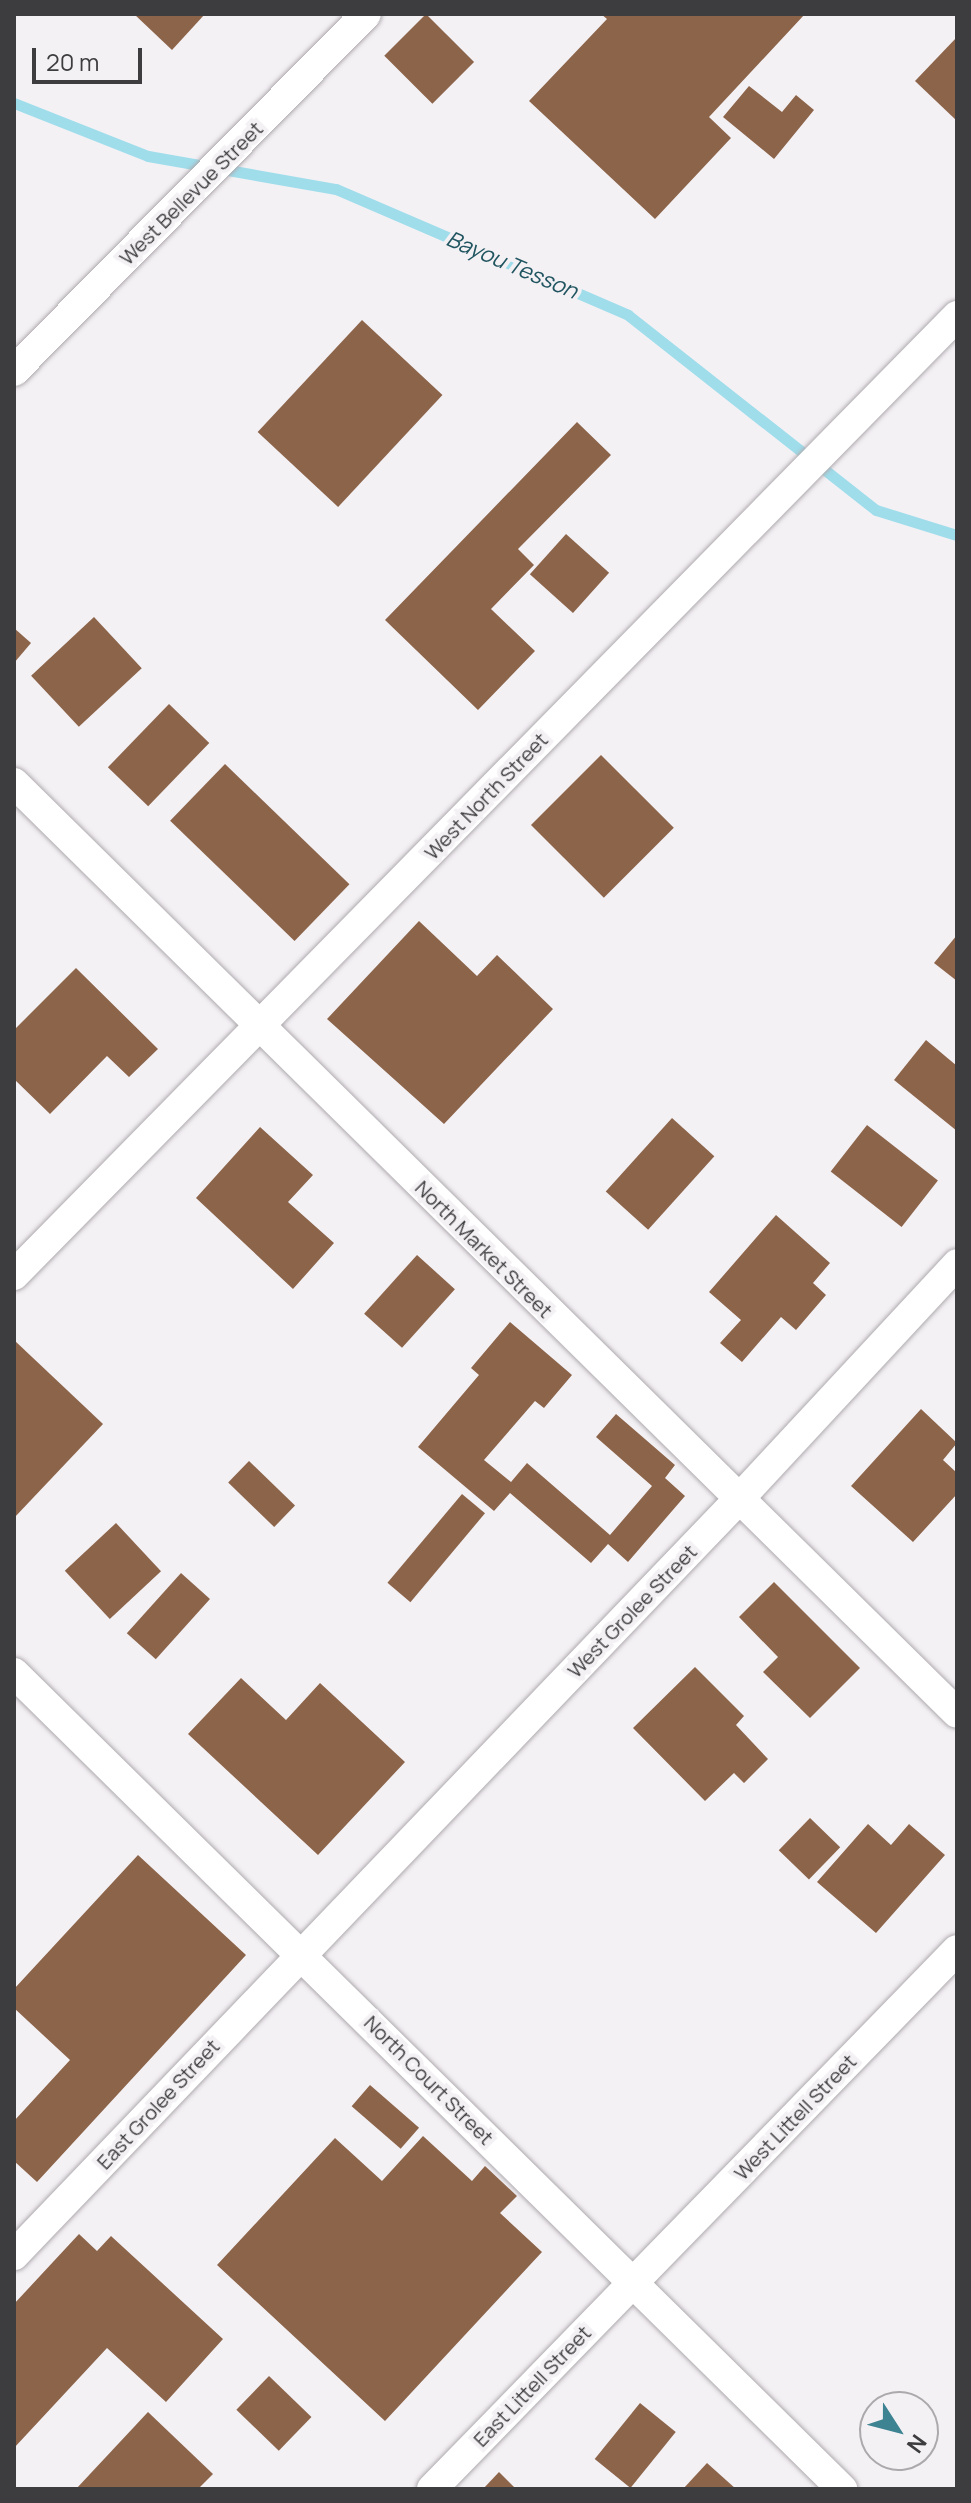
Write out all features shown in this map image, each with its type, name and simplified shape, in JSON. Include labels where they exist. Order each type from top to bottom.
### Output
[{"type":"street","name":"West Bellevue Street","points":[[14,371],[366,14]]},
{"type":"street","name":"West North Street","points":[[14,1275],[957,316]]},
{"type":"street","name":"North Market Street","points":[[14,783],[957,1713]]},
{"type":"street","name":"West Grolee Street","points":[[300,1952],[738,1500],[957,1264]]},
{"type":"street","name":"North Court Street","points":[[14,1673],[842,2489]]},
{"type":"street","name":"West Littell Street","points":[[634,2286],[957,1950]]},
{"type":"street","name":"East Grolee Street","points":[[14,2255],[300,1952]]},
{"type":"street","name":"East Littell Street","points":[[432,2489],[634,2286]]},
{"type":"building","points":[[134,14],[205,14],[172,50]]},
{"type":"building","points":[[426,14],[474,62],[432,104],[384,56]]},
{"type":"building","points":[[601,14],[805,14],[709,117],[731,138],[655,219],[529,101],[607,19]]},
{"type":"building","points":[[957,37],[957,121],[915,81]]},
{"type":"building","points":[[749,86],[782,112],[796,95],[814,110],[774,159],[723,117]]},
{"type":"building","points":[[362,320],[442,395],[338,507],[258,432]]},
{"type":"building","points":[[577,422],[611,455],[518,549],[534,565],[491,609],[535,651],[478,710],[385,620]]},
{"type":"building","points":[[566,534],[609,573],[573,613],[530,574]]},
{"type":"building","points":[[94,617],[142,668],[79,727],[31,676]]},
{"type":"building","points":[[14,628],[31,643],[14,663]]},
{"type":"building","points":[[169,704],[209,743],[148,806],[108,767]]},
{"type":"building","points":[[601,755],[674,828],[604,898],[531,825]]},
{"type":"building","points":[[225,764],[349,884],[295,941],[170,821]]},
{"type":"building","points":[[419,921],[477,976],[497,955],[553,1009],[444,1124],[327,1019]]},
{"type":"building","points":[[957,935],[957,981],[934,963]]},
{"type":"building","points":[[76,968],[158,1049],[129,1077],[107,1056],[50,1114],[14,1079],[14,1030]]},
{"type":"building","points":[[926,1040],[957,1066],[957,1131],[894,1080]]},
{"type":"building","points":[[672,1118],[714,1156],[648,1230],[606,1192]]},
{"type":"building","points":[[867,1125],[938,1180],[902,1227],[831,1171]]},
{"type":"building","points":[[260,1127],[313,1175],[288,1202],[334,1243],[293,1289],[196,1198]]},
{"type":"building","points":[[776,1215],[830,1263],[813,1283],[826,1295],[796,1330],[781,1317],[742,1362],[720,1343],[741,1320],[709,1292]]},
{"type":"building","points":[[417,1255],[455,1289],[402,1348],[364,1314]]},
{"type":"building","points":[[510,1322],[572,1375],[544,1408],[535,1401],[484,1460],[511,1482],[527,1463],[610,1535],[652,1486],[596,1437],[616,1414],[675,1465],[665,1478],[685,1496],[628,1562],[608,1544],[591,1563],[510,1493],[494,1511],[418,1447],[479,1375],[471,1368]]},
{"type":"building","points":[[14,1340],[103,1424],[14,1518]]},
{"type":"building","points":[[921,1409],[957,1443],[943,1460],[957,1473],[957,1494],[913,1542],[851,1486]]},
{"type":"building","points":[[249,1461],[295,1505],[274,1527],[228,1483]]},
{"type":"building","points":[[462,1494],[485,1513],[410,1602],[387,1583]]},
{"type":"building","points":[[116,1523],[161,1571],[110,1619],[65,1571]]},
{"type":"building","points":[[181,1573],[210,1599],[156,1659],[127,1633]]},
{"type":"building","points":[[774,1582],[860,1668],[810,1718],[763,1672],[778,1657],[739,1617]]},
{"type":"building","points":[[695,1667],[744,1716],[736,1725],[768,1759],[744,1783],[734,1773],[705,1801],[633,1728]]},
{"type":"building","points":[[241,1678],[286,1720],[320,1683],[405,1762],[318,1855],[188,1734]]},
{"type":"building","points":[[810,1818],[840,1847],[809,1880],[779,1850]]},
{"type":"building","points":[[868,1824],[891,1845],[909,1824],[945,1855],[876,1933],[817,1882]]},
{"type":"building","points":[[138,1855],[246,1955],[37,2182],[14,2161],[14,2121],[70,2060],[14,2008],[14,1989]]},
{"type":"building","points":[[370,2085],[419,2128],[401,2149],[352,2106]]},
{"type":"building","points":[[423,2136],[472,2181],[485,2166],[517,2196],[500,2213],[542,2252],[385,2421],[217,2265],[335,2138],[382,2181]]},
{"type":"building","points":[[79,2234],[97,2251],[111,2236],[223,2339],[166,2402],[107,2348],[14,2448],[14,2304]]},
{"type":"building","points":[[269,2376],[311,2417],[279,2451],[236,2410]]},
{"type":"building","points":[[640,2403],[676,2432],[630,2488],[595,2459]]},
{"type":"building","points":[[148,2412],[213,2474],[198,2489],[76,2489]]},
{"type":"building","points":[[707,2463],[736,2489],[683,2489]]},
{"type":"building","points":[[499,2472],[516,2489],[483,2489]]},
{"type":"waterway","name":"Bayou Tesson","points":[[14,103],[148,156],[336,189],[628,315],[876,510],[957,535]]}]
